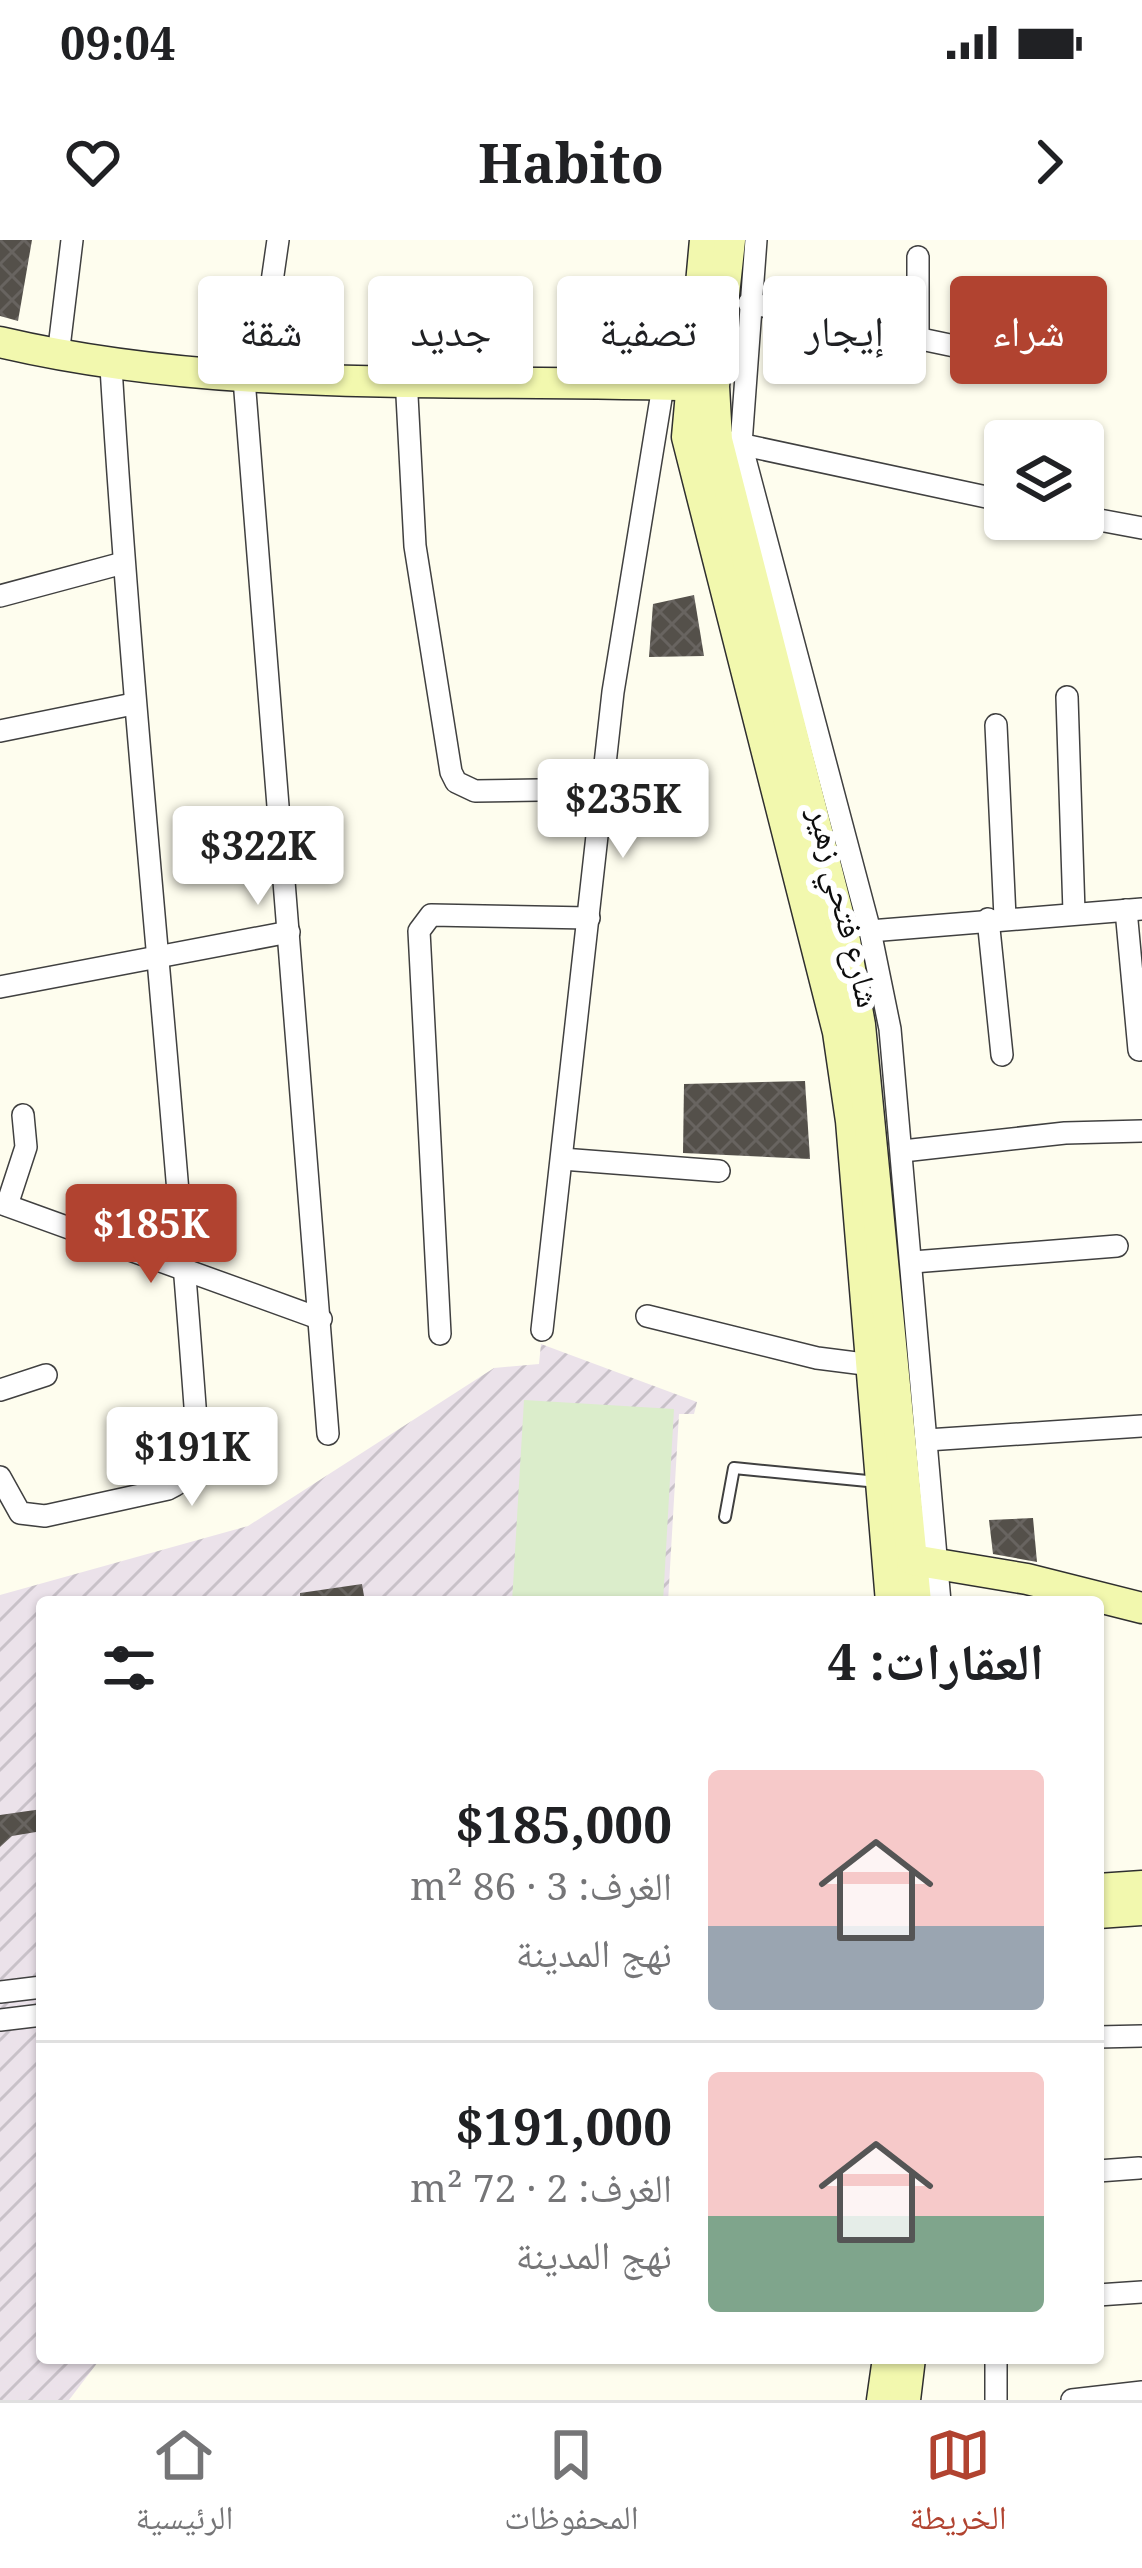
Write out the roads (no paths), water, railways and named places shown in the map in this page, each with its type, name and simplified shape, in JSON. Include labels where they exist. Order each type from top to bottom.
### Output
[{"type":"street","points":[[58,356],[72,240]]},
{"type":"street","points":[[271,276],[278,240]]},
{"type":"street","name":"شارع فتحي زهير","points":[[705,240],[702,387],[845,941],[860,1025],[924,1554],[917,1596]]},
{"type":"street","name":"شارع فتحي زهير","points":[[702,387],[730,240]]},
{"type":"street","points":[[542,1330],[627,594],[702,387],[749,303],[756,240]]},
{"type":"street","points":[[918,257],[918,276]]},
{"type":"street","points":[[749,303],[763,306]]},
{"type":"street","points":[[0,342],[111,367],[198,374]]},
{"type":"street","points":[[0,1478],[11,1505],[32,1516],[183,1482],[196,1465],[198,1448],[160,953],[134,704],[111,367]]},
{"type":"street","points":[[533,381],[702,387]]},
{"type":"street","points":[[251,384],[328,1434]]},
{"type":"street","points":[[406,384],[415,546],[451,772],[456,782],[475,791],[602,789]]},
{"type":"street","points":[[702,387],[870,932],[890,1029],[927,1440],[924,1554],[938,1596]]},
{"type":"street","points":[[715,440],[984,497]]},
{"type":"street","name":"شارع فتحي زهير","points":[[715,440],[838,1032],[891,1596]]},
{"type":"street","points":[[1104,519],[1141,522]]},
{"type":"street","points":[[0,596],[123,563]]},
{"type":"street","points":[[1067,697],[1074,911]]},
{"type":"street","points":[[0,731],[134,704]]},
{"type":"street","points":[[996,725],[1003,1055]]},
{"type":"street","points":[[870,932],[1074,911],[1134,910],[1139,1050]]},
{"type":"street","points":[[440,1334],[418,932],[431,915],[590,918]]},
{"type":"street","points":[[0,987],[289,932]]},
{"type":"street","points":[[23,1115],[26,1148],[4,1204],[321,1319]]},
{"type":"street","points":[[903,1151],[1065,1133],[1142,1131]]},
{"type":"street","points":[[562,1159],[719,1171]]},
{"type":"street","points":[[913,1262],[1117,1246]]},
{"type":"street","points":[[647,1316],[817,1358],[872,1365]]},
{"type":"street","points":[[0,1390],[46,1375]]},
{"type":"street","points":[[927,1440],[1142,1426]]},
{"type":"street","points":[[924,1554],[1142,1589]]},
{"type":"street","points":[[924,1554],[1094,1596]]},
{"type":"street","points":[[1104,1599],[1142,1608]]},
{"type":"street","points":[[1104,1889],[1142,1886]]},
{"type":"street","points":[[1104,1912],[1142,1910]]},
{"type":"street","points":[[0,1992],[36,1989]]},
{"type":"street","points":[[0,2020],[36,2016]]},
{"type":"street","points":[[1104,2037],[1142,2036]]},
{"type":"street","points":[[1104,2171],[1139,2168]]},
{"type":"street","points":[[1104,2295],[1142,2292]]},
{"type":"street","points":[[882,2400],[886,2364]]},
{"type":"street","points":[[905,2400],[909,2364]]},
{"type":"street","points":[[996,2364],[996,2400]]},
{"type":"street","points":[[1072,2400],[1142,2392]]},
{"type":"lane","points":[[725,1517],[734,1468],[882,1482]]}]
